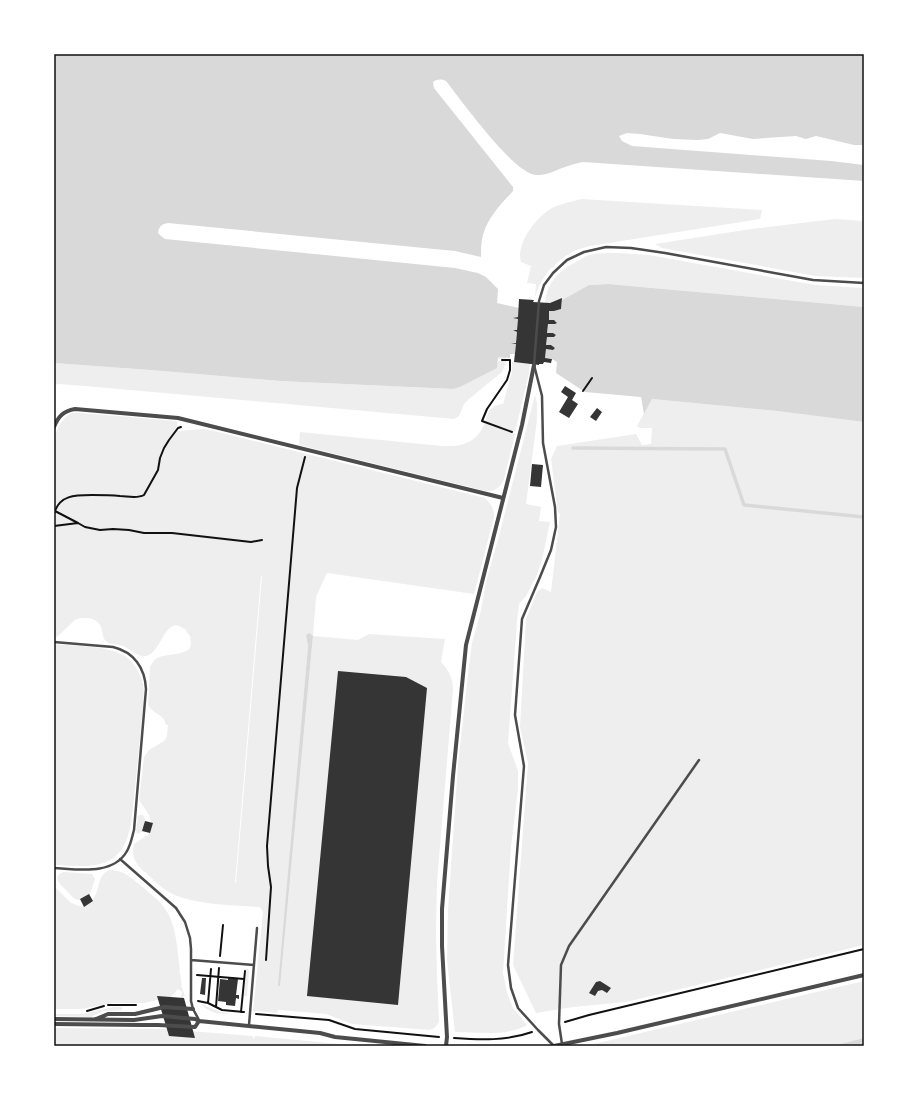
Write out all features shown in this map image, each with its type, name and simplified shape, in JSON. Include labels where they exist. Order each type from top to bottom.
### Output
[{"type":"street","points":[[446,1046],[442,909],[454,760],[466,645],[519,434],[534,364]]},
{"type":"street","points":[[54,427],[57,420],[64,412],[80,409],[178,418],[503,498]]},
{"type":"street","points":[[554,1046],[864,975]]},
{"type":"street","points":[[94,1020],[108,1014],[135,1014],[164,1007],[193,1009]]},
{"type":"street","points":[[54,1019],[134,1020],[162,1016],[195,1018],[199,1020],[320,1033],[335,1037],[426,1046]]},
{"type":"street","points":[[54,1024],[158,1025],[195,1027],[199,1020]]},
{"type":"lane","points":[[554,1046],[518,1008],[511,988],[508,965],[524,766],[515,716],[522,619],[551,550],[556,527],[555,506],[543,443],[542,396],[534,364],[540,300],[544,285],[553,273],[568,260],[584,252],[606,248],[631,248],[665,253],[813,280],[864,283]]},
{"type":"lane","points":[[54,642],[121,649],[133,657],[141,667],[146,689],[134,830],[128,850],[115,863],[104,868],[54,868]]},
{"type":"lane","points":[[562,1045],[559,1024],[560,965],[566,952],[699,760]]},
{"type":"lane","points":[[120,859],[176,908],[185,922],[190,938],[191,949],[191,1001],[193,1009],[199,1020]]},
{"type":"lane","points":[[248,1025],[257,928]]},
{"type":"lane","points":[[191,960],[254,965]]},
{"type":"path","points":[[502,360],[510,360],[509,376],[487,409],[482,421],[519,434]]},
{"type":"path","points":[[583,391],[592,378]]},
{"type":"path","points":[[183,427],[178,428],[169,440],[160,458],[158,470],[144,495],[137,497],[110,494],[73,495],[61,502],[54,512],[85,527],[100,530],[113,529],[144,533],[172,533],[251,542],[262,540]]},
{"type":"path","points":[[266,960],[271,887],[267,846],[297,488],[307,450]]},
{"type":"path","points":[[54,526],[78,523]]},
{"type":"path","points":[[208,1003],[211,961]]},
{"type":"path","points":[[191,1001],[208,1003],[222,1010],[241,1012],[245,964]]},
{"type":"path","points":[[190,974],[244,979]]},
{"type":"path","points":[[86,1011],[111,1005],[140,1005]]},
{"type":"shaded area","points":[[54,54],[864,54],[864,145],[854,145],[816,136],[806,139],[796,136],[753,139],[720,133],[708,139],[698,140],[673,139],[627,133],[619,136],[622,141],[632,146],[831,161],[864,165],[864,181],[583,162],[548,173],[536,175],[526,171],[515,163],[488,135],[446,81],[438,80],[433,82],[434,88],[513,187],[513,191],[495,211],[485,228],[482,240],[481,257],[455,251],[168,223],[161,226],[158,233],[165,239],[455,268],[478,273],[486,277],[498,289],[497,303],[519,308],[518,317],[514,318],[518,319],[517,330],[513,330],[517,332],[516,343],[512,343],[516,344],[515,354],[510,354],[510,358],[498,357],[497,368],[460,387],[453,389],[280,381],[54,363]]},
{"type":"shaded area","points":[[582,199],[762,210],[760,219],[590,246],[576,250],[564,257],[548,271],[540,284],[535,297],[536,284],[527,283],[531,266],[521,262],[520,255],[523,241],[541,216],[550,209],[568,202]]},
{"type":"shaded area","points":[[835,219],[864,221],[864,278],[816,276],[662,248],[655,244],[751,229]]},
{"type":"shaded area","points":[[599,253],[649,255],[815,285],[864,288],[864,307],[608,284],[589,285],[562,300],[561,309],[545,308],[547,292],[558,274],[564,269],[589,255]]},
{"type":"shaded area","points":[[608,284],[864,307],[864,422],[777,411],[652,399],[644,414],[641,397],[585,392],[556,373],[557,362],[550,358],[545,358],[546,349],[553,350],[555,348],[551,345],[546,345],[547,337],[554,337],[556,335],[553,333],[547,333],[548,324],[557,323],[554,320],[549,320],[549,311],[561,309],[562,300],[589,285]]},
{"type":"shaded area","points":[[498,357],[506,357],[502,372],[469,399],[464,404],[459,416],[454,419],[85,386],[54,385],[54,363],[280,381],[452,389],[460,387],[496,368],[498,361],[502,361],[502,359],[498,359]]},
{"type":"shaded area","points":[[512,362],[530,364],[529,373],[515,432],[502,427],[502,429],[515,434],[504,479],[495,490],[486,491],[299,445],[300,432],[442,446],[456,446],[468,442],[477,435],[485,423],[494,426],[494,424],[485,421],[488,413],[492,409],[503,404],[512,372]]},
{"type":"shaded area","points":[[535,395],[537,404],[537,420],[526,504],[541,507],[539,521],[550,522],[542,560],[536,577],[526,596],[519,604],[517,621],[508,743],[518,771],[518,789],[511,847],[503,973],[507,993],[513,1008],[527,1025],[519,1029],[501,1032],[455,1032],[447,960],[448,910],[458,765],[468,674],[472,643],[481,610],[486,582]]},
{"type":"shaded area","points":[[652,399],[777,411],[864,422],[864,945],[626,1002],[573,1007],[536,1013],[513,965],[528,763],[520,727],[526,619],[537,592],[542,588],[551,592],[560,514],[558,512],[551,459],[557,446],[636,434],[642,445],[651,444],[652,428],[640,428],[637,426]]},
{"type":"shaded area","points":[[72,413],[177,421],[178,431],[204,429],[214,431],[485,498],[492,506],[494,517],[474,594],[327,573],[316,597],[313,636],[358,640],[369,634],[445,639],[441,662],[450,675],[453,690],[437,882],[436,930],[439,1021],[437,1026],[430,1030],[352,1024],[326,1014],[278,1010],[277,1013],[253,1011],[263,912],[260,907],[212,904],[176,896],[161,887],[137,864],[133,853],[134,844],[149,834],[152,823],[149,815],[139,800],[144,757],[149,750],[164,741],[167,736],[168,725],[166,725],[163,718],[152,710],[148,704],[150,667],[156,659],[160,657],[179,654],[189,649],[191,645],[191,638],[185,629],[177,625],[171,627],[166,632],[152,653],[146,656],[139,655],[123,646],[108,642],[105,640],[102,629],[96,621],[90,618],[82,618],[75,620],[54,639],[54,438],[60,424]],"holes":[[[261,576],[262,576],[235,883]],[[311,634],[313,637],[280,986],[308,646],[306,635]]]},
{"type":"shaded area","points":[[309,633],[313,636],[280,986],[278,986],[308,646],[306,635]]},
{"type":"shaded area","points":[[54,644],[101,648],[125,656],[139,672],[143,684],[144,695],[131,824],[127,839],[121,851],[104,863],[82,866],[54,865]]},
{"type":"shaded area","points":[[143,815],[145,820],[143,831],[138,834],[136,832],[138,816]]},
{"type":"shaded area","points":[[111,870],[124,873],[130,877],[158,900],[168,913],[176,937],[180,971],[178,971],[180,972],[182,988],[185,996],[181,998],[182,992],[178,989],[171,997],[144,1003],[113,1003],[81,1009],[54,1009],[54,886],[71,903],[82,907],[93,901],[92,900],[97,892],[101,878],[106,872]]},
{"type":"shaded area","points":[[64,872],[92,874],[95,879],[90,894],[80,900],[73,898],[61,885],[57,878]]},
{"type":"shaded area","points":[[244,969],[248,969],[249,971],[247,996],[244,996],[246,970]]},
{"type":"shaded area","points":[[864,981],[864,1038],[832,1046],[585,1046]]},
{"type":"shaded area","points":[[201,1004],[221,1012],[229,1014],[210,1011]]},
{"type":"shaded area","points":[[114,1007],[122,1007],[122,1010],[103,1011],[91,1017],[54,1016],[54,1014],[82,1014]]},
{"type":"shaded area","points":[[54,1028],[164,1029],[253,1036],[254,1039],[255,1036],[361,1046],[54,1046]]},
{"type":"shaded area","points":[[864,1038],[864,1046],[832,1046]]},
{"type":"building","points":[[562,298],[561,309],[549,311],[549,320],[554,320],[557,323],[548,324],[547,333],[553,333],[556,335],[554,337],[547,337],[546,345],[551,345],[555,348],[553,350],[546,349],[545,358],[552,359],[551,363],[544,362],[543,364],[539,365],[514,362],[516,344],[511,343],[516,343],[517,332],[513,330],[517,330],[518,319],[513,318],[518,317],[519,299],[550,303]]},
{"type":"building","points":[[565,386],[576,393],[572,400],[578,404],[569,418],[559,412],[568,397],[561,392]]},
{"type":"building","points":[[597,408],[602,412],[596,421],[590,417]]},
{"type":"building","points":[[532,464],[543,465],[541,487],[530,486]]},
{"type":"building","points":[[338,671],[406,677],[427,688],[398,1005],[307,996]]},
{"type":"building","points":[[145,821],[153,823],[150,833],[142,831]]},
{"type":"building","points":[[89,894],[93,901],[84,907],[80,899]]},
{"type":"building","points":[[202,978],[206,978],[205,995],[200,994]]},
{"type":"building","points":[[228,978],[238,979],[236,995],[239,995],[239,999],[236,998],[235,1006],[226,1005],[226,1002],[218,1001],[220,979],[228,980]]},
{"type":"building","points":[[600,981],[611,988],[607,993],[602,990],[598,991],[595,996],[589,993],[596,982]]},
{"type":"building","points":[[157,996],[184,998],[195,1038],[169,1036]]},
{"type":"waterway","points":[[573,448],[725,449],[744,505],[864,517]]}]
